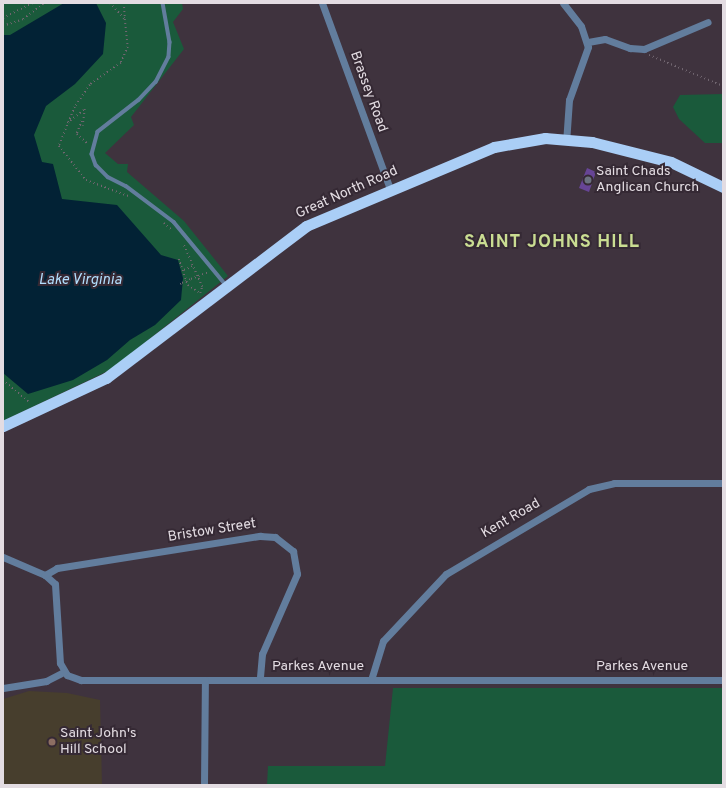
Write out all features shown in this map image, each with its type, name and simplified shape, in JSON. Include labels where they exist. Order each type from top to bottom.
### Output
[{"type":"highway","name":"Great North Road","points":[[3,426],[96,385],[306,226],[390,189],[507,143],[545,138],[566,139],[647,154],[723,187]]},
{"type":"street","name":"Brassey Road","points":[[322,3],[390,189]]},
{"type":"street","points":[[563,3],[588,42],[586,58],[569,100],[566,139]]},
{"type":"street","points":[[588,42],[605,39],[638,50],[708,22]]},
{"type":"street","name":"Kent Road","points":[[371,680],[383,641],[446,574],[589,489],[614,482],[723,483]]},
{"type":"street","name":"Bristow Street","points":[[45,575],[57,568],[260,536],[275,537],[292,551],[297,574],[262,654],[260,679]]},
{"type":"street","points":[[3,557],[45,575],[57,590],[59,658],[64,672],[46,681],[3,688]]},
{"type":"street","name":"Parkes Avenue","points":[[64,672],[75,679],[90,681],[260,679],[723,680]]},
{"type":"street","points":[[204,785],[205,680]]},
{"type":"lane","points":[[163,3],[169,57],[156,82],[139,100],[108,122],[92,145],[96,165],[108,177],[126,186],[174,222],[226,286]]},
{"type":"path","points":[[3,18],[32,3]]},
{"type":"path","points":[[3,26],[23,19],[44,3]]},
{"type":"path","points":[[110,3],[125,19]]},
{"type":"path","points":[[124,3],[128,47],[121,63],[90,85],[67,123],[59,146],[69,162],[86,180],[133,198]]},
{"type":"path","points":[[638,50],[723,86]]},
{"type":"path","points":[[67,123],[85,109],[77,134],[92,145]]},
{"type":"path","points":[[82,121],[83,126]]},
{"type":"path","points":[[160,219],[175,234]]},
{"type":"path","points":[[180,259],[188,285],[200,293],[198,276],[181,239]]},
{"type":"path","points":[[183,270],[193,266]]},
{"type":"path","points":[[180,284],[198,276]]},
{"type":"path","points":[[3,380],[30,403]]},
{"type":"shaded area","name":"Saint John's Hill School","points":[[29,691],[67,693],[100,700],[102,785],[3,785],[3,699]]},
{"type":"green space","name":"Lake Virginia","points":[[3,3],[182,3],[183,9],[173,22],[184,49],[131,117],[134,125],[105,153],[118,164],[128,164],[127,172],[184,221],[228,276],[112,369],[3,421]]},
{"type":"green space","points":[[723,94],[723,143],[705,143],[679,119],[673,107],[680,95]]},
{"type":"green space","points":[[393,688],[723,688],[722,785],[267,785],[268,766],[385,766]]},
{"type":"water","name":"Lake Virginia","points":[[64,3],[96,3],[106,23],[103,54],[75,84],[46,106],[34,135],[42,162],[53,164],[62,199],[117,205],[161,255],[178,260],[183,278],[181,300],[155,325],[130,340],[107,360],[73,380],[28,394],[3,373],[3,35],[10,35]]},
{"type":"building","name":"Saint Chads Anglican Church","points":[[587,168],[596,172],[589,192],[579,188]]},
{"type":"place","name":"Saint Chads Anglican Church","points":[[588,180]]},
{"type":"place","name":"Saint John's Hill School","points":[[52,742]]},
{"type":"district","name":"SAINT JOHNS HILL","points":[[552,243]]}]
